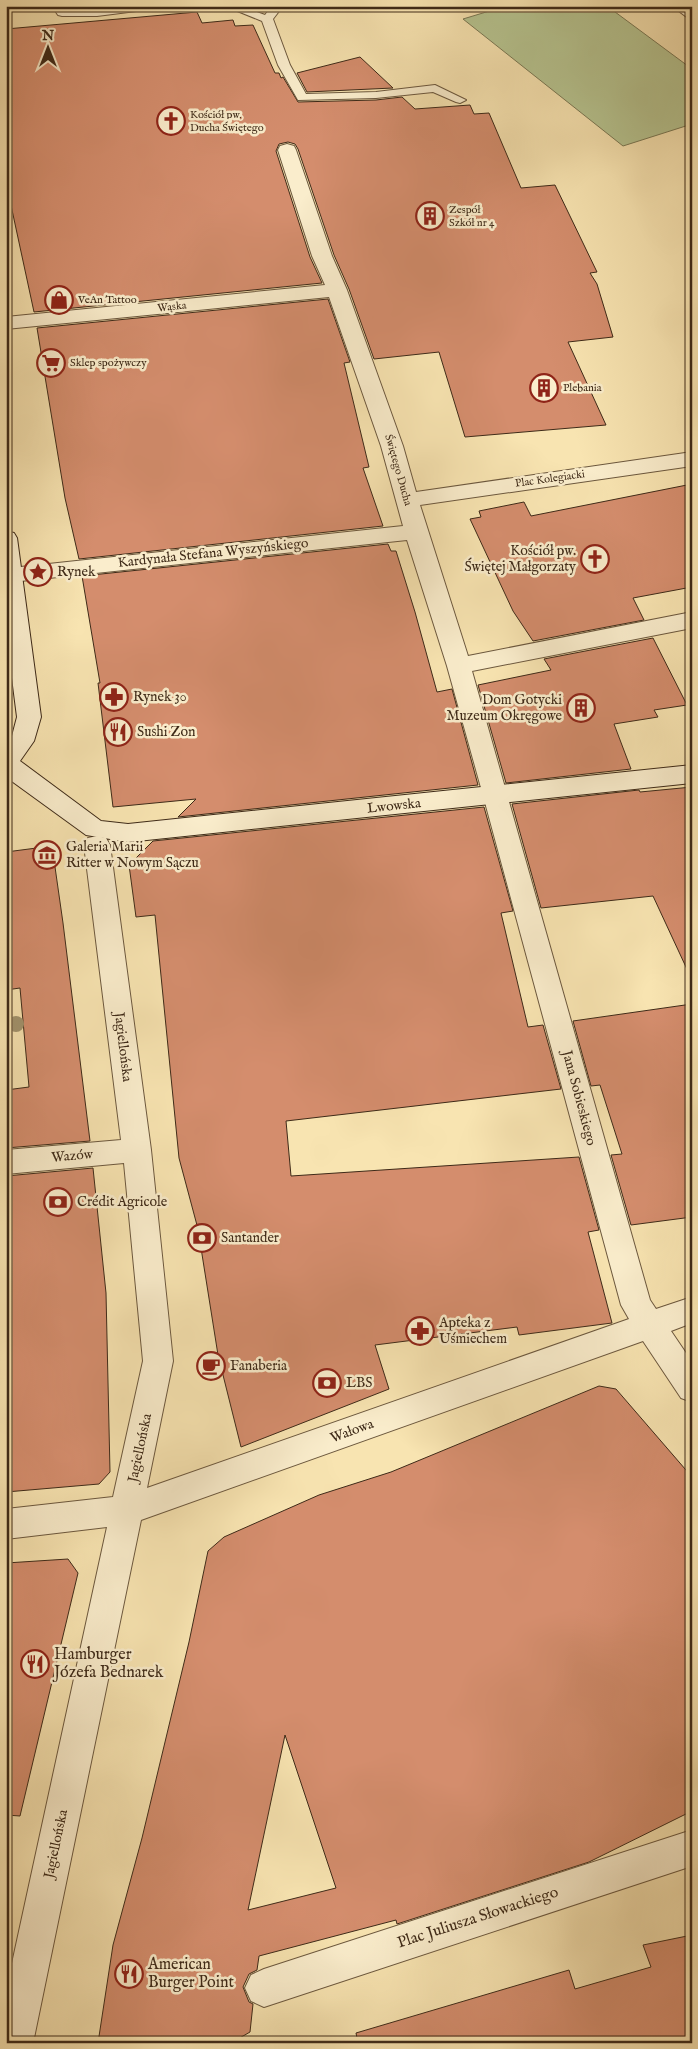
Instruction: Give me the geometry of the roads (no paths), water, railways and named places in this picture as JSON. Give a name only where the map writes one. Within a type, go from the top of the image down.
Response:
[{"type":"street","name":"Świętego Ducha","points":[[286,150],[322,256],[337,290],[392,446],[416,532],[496,795]]},
{"type":"street","name":"Wąska","points":[[6,323],[337,290]]},
{"type":"street","name":"Plac Kolegiacki","points":[[408,500],[692,459]]},
{"type":"street","name":"Kardynała Stefana Wyszyńskiego","points":[[11,575],[416,532]]},
{"type":"street","points":[[6,538],[29,717],[26,733],[18,748],[6,762],[96,837]]},
{"type":"street","points":[[458,666],[692,620]]},
{"type":"street","name":"Lwowska","points":[[96,837],[692,774]]},
{"type":"street","name":"Jana Sobieskiego","points":[[496,795],[636,1305],[651,1324],[671,1360],[692,1388]]},
{"type":"street","name":"Jagiellońska","points":[[14,2043],[158,1360],[137,1150],[96,837]]},
{"type":"street","name":"Wazów","points":[[6,1162],[137,1150]]},
{"type":"street","name":"Wałowa","points":[[6,1524],[127,1510],[692,1310]]},
{"type":"street","name":"Plac Juliusza Słowackiego","points":[[264,1988],[692,1848]]},
{"type":"lane","points":[[57,6],[62,13],[97,13],[152,6]]},
{"type":"lane","points":[[230,6],[267,19]]},
{"type":"lane","points":[[267,19],[278,6]]},
{"type":"lane","points":[[678,6],[692,18]]},
{"type":"lane","points":[[267,19],[284,65],[302,98],[376,95],[434,88],[460,100]]},
{"type":"place","name":"Kościół pw. Ducha Świętego","points":[[171,121]]},
{"type":"place","name":"Zespół Szkół nr 4","points":[[430,216]]},
{"type":"place","name":"VeAn Tattoo","points":[[59,300]]},
{"type":"place","name":"Sklep spożywczy","points":[[51,363]]},
{"type":"place","name":"Plebania","points":[[544,388]]},
{"type":"place","name":"Kościół pw. Świętej Małgorzaty","points":[[595,559]]},
{"type":"place","name":"Rynek","points":[[38,572]]},
{"type":"place","name":"Rynek 30","points":[[114,697]]},
{"type":"place","name":"Dom Gotycki Muzeum Okręgowe","points":[[581,708]]},
{"type":"place","name":"Sushi Zon","points":[[118,732]]},
{"type":"place","name":"Galeria Marii Ritter w Nowym Sączu","points":[[47,855]]},
{"type":"place","name":"Crédit Agricole","points":[[58,1202]]},
{"type":"place","name":"Santander","points":[[202,1238]]},
{"type":"place","name":"Apteka z Uśmiechem","points":[[420,1331]]},
{"type":"place","name":"Fanaberia","points":[[211,1366]]},
{"type":"place","name":"LBS","points":[[327,1383]]},
{"type":"place","name":"Hamburger Józefa Bednarek","points":[[35,1664]]},
{"type":"place","name":"American Burger Point","points":[[129,1974]]}]
